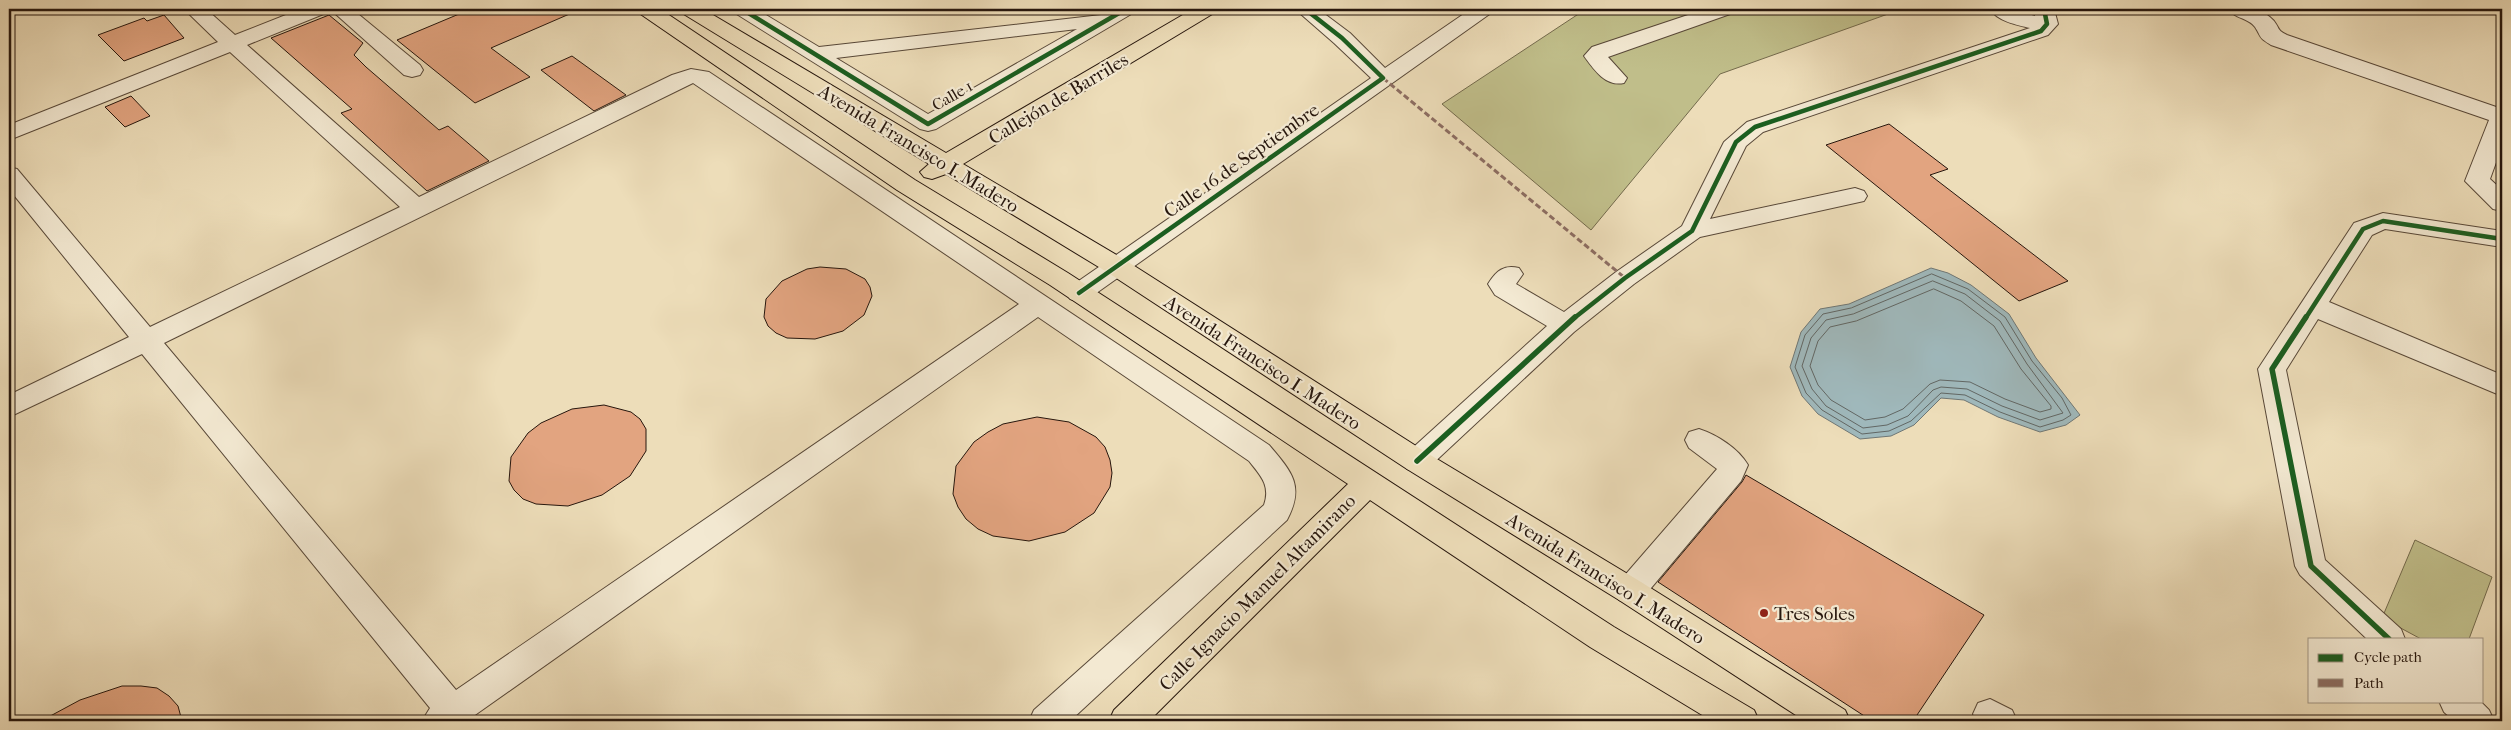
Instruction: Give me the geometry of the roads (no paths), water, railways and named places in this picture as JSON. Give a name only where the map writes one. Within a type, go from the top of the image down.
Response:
[{"type":"main road","name":"Avenida Francisco I. Madero","points":[[646,9],[906,185],[1079,293],[1602,637],[1742,721]]},
{"type":"main road","name":"Avenida Francisco I. Madero","points":[[689,9],[1116,266],[1417,461],[1630,591],[1833,721]]},
{"type":"main road","name":"Callejón de Barriles","points":[[906,185],[947,164],[1207,9]]},
{"type":"main road","name":"Calle Ignacio Manuel Altamirano","points":[[1126,721],[1367,484]]},
{"type":"street","points":[[194,9],[416,208]]},
{"type":"street","points":[[9,133],[227,38],[286,9]]},
{"type":"street","points":[[9,118],[227,38],[319,9]]},
{"type":"street","points":[[340,9],[412,70]]},
{"type":"street","points":[[745,11],[777,9]]},
{"type":"street","name":"Calle 1","points":[[745,11],[928,124],[1126,9]]},
{"type":"street","points":[[1305,9],[1342,38],[1383,78]]},
{"type":"street","name":"Calle 16 de Septiembre","points":[[1079,293],[1484,9]]},
{"type":"street","points":[[1616,78],[1595,56],[1600,52],[1726,9]]},
{"type":"street","points":[[1692,232],[1736,142],[1755,127],[2042,31],[2045,16],[2025,21],[2010,16],[2000,9]]},
{"type":"street","points":[[2238,9],[2265,24],[2267,33],[2278,40],[2501,116],[2477,181],[2502,203]]},
{"type":"street","points":[[815,54],[1107,19]]},
{"type":"street","points":[[9,407],[680,80],[691,76],[701,77],[1259,453],[1282,485],[1283,498],[1276,512],[1046,721]]},
{"type":"street","points":[[9,174],[451,718],[1038,304]]},
{"type":"street","points":[[1417,461],[1565,325],[1625,278],[1692,232],[1855,196]]},
{"type":"street","points":[[2388,638],[2311,566],[2272,369],[2363,229],[2383,220],[2502,239]]},
{"type":"street","points":[[1510,274],[1501,284],[1504,289],[1565,325]]},
{"type":"street","points":[[2313,306],[2502,386]]},
{"type":"street","points":[[1630,591],[1731,473],[1733,465],[1699,440]]},
{"type":"street","points":[[2457,702],[2477,721]]},
{"type":"water","points":[[1931,268],[1948,273],[1971,285],[2009,314],[2036,358],[2080,415],[2066,425],[2040,432],[1998,417],[1964,400],[1941,398],[1914,425],[1891,436],[1860,439],[1818,414],[1802,396],[1790,367],[1801,332],[1820,309],[1849,304]]},
{"type":"place","name":"Tres Soles","points":[[1764,613]]}]
